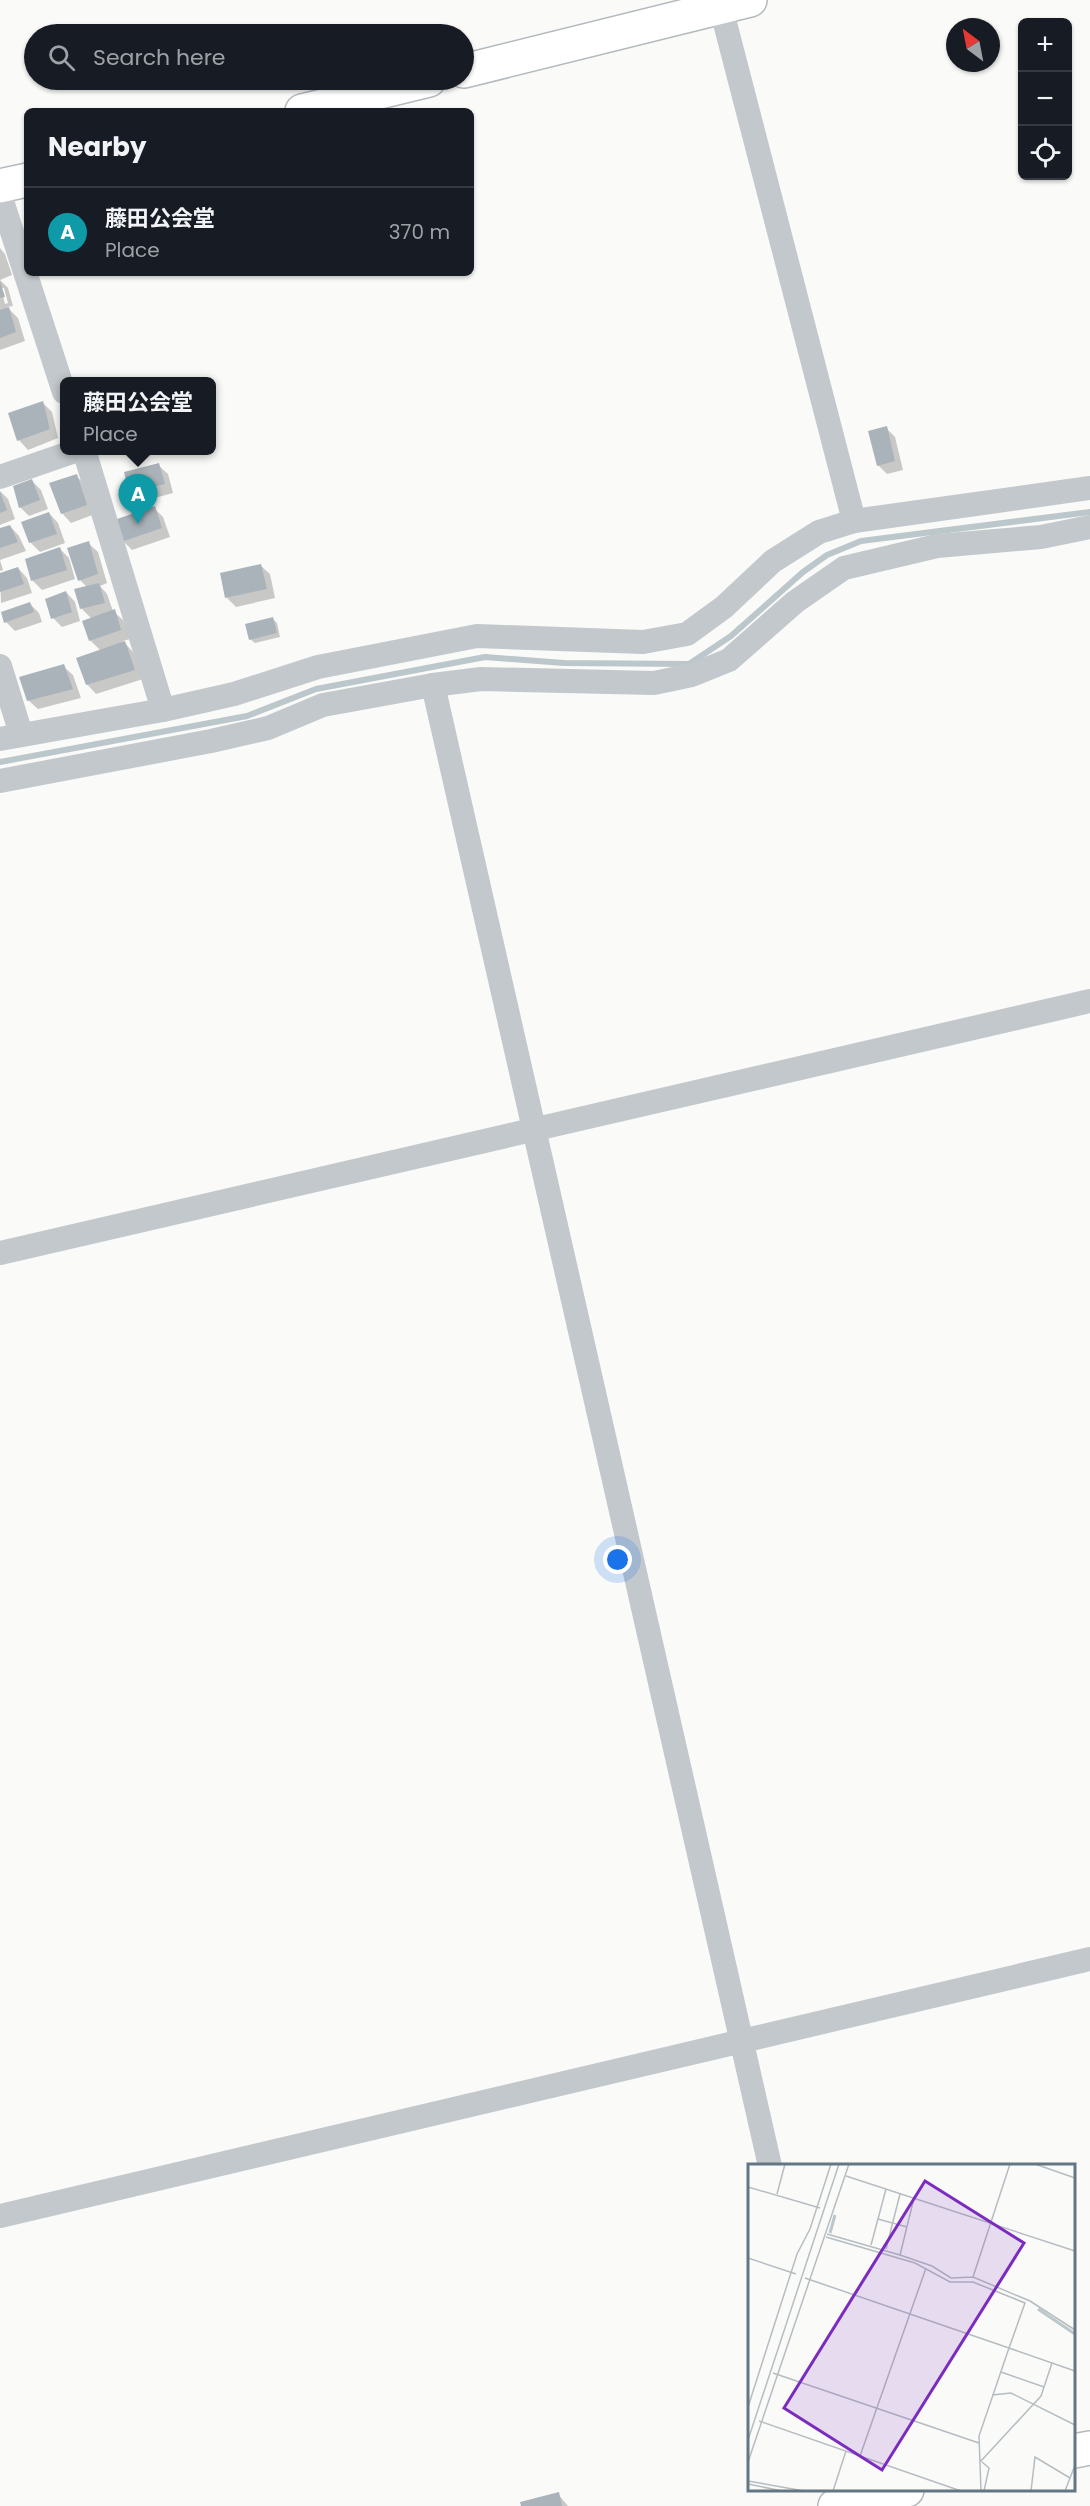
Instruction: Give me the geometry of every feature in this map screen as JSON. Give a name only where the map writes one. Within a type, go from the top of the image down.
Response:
[{"type":"street","points":[[474,68],[730,2],[854,521]]},
{"type":"street","points":[[314,108],[388,90]]},
{"type":"street","points":[[0,186],[24,181]]},
{"type":"street","points":[[0,195],[24,269]]},
{"type":"street","points":[[26,276],[60,380]]},
{"type":"street","points":[[0,477],[64,455]]},
{"type":"street","points":[[86,455],[163,710]]},
{"type":"street","points":[[0,666],[11,736],[163,710],[234,694],[318,667],[477,636],[643,642],[687,634],[724,607],[773,561],[819,532],[854,521],[1090,488]]},
{"type":"street","points":[[0,781],[211,741],[268,728],[323,705],[434,685],[482,679],[654,683],[692,675],[729,660],[795,602],[844,568],[937,546],[1041,537],[1090,527]]},
{"type":"street","points":[[434,685],[770,2164]]},
{"type":"street","points":[[0,1253],[1090,1001]]},
{"type":"street","points":[[0,2216],[1090,1959]]},
{"type":"street","points":[[1075,2451],[1090,2448]]},
{"type":"street","points":[[840,2500],[900,2491]]},
{"type":"building","points":[[0,281],[5,297],[0,298]]},
{"type":"building","points":[[9,307],[16,332],[0,338],[0,310]]},
{"type":"building","points":[[43,401],[50,429],[17,441],[8,413]]},
{"type":"building","points":[[887,426],[895,461],[877,466],[868,431]]},
{"type":"building","points":[[159,463],[165,484],[129,493],[124,472]]},
{"type":"building","points":[[77,474],[87,505],[61,514],[49,483]]},
{"type":"building","points":[[32,479],[40,500],[19,508],[13,486]]},
{"type":"building","points":[[0,492],[7,510],[0,513]]},
{"type":"building","points":[[155,506],[162,528],[121,542],[114,520]]},
{"type":"building","points":[[49,512],[57,534],[29,543],[21,522]]},
{"type":"building","points":[[10,525],[18,542],[0,548],[0,528]]},
{"type":"building","points":[[89,541],[98,574],[78,581],[67,548]]},
{"type":"building","points":[[60,547],[67,570],[31,581],[25,559]]},
{"type":"building","points":[[261,564],[267,589],[225,598],[220,573]]},
{"type":"building","points":[[18,567],[24,584],[0,592],[0,573]]},
{"type":"building","points":[[99,583],[105,603],[80,609],[74,589]]},
{"type":"building","points":[[66,591],[72,612],[51,619],[45,599]]},
{"type":"building","points":[[30,602],[34,612],[4,623],[1,612]]},
{"type":"building","points":[[115,609],[121,630],[89,641],[82,621]]},
{"type":"building","points":[[273,617],[277,633],[249,640],[245,624]]},
{"type":"building","points":[[125,641],[135,670],[86,685],[76,658]]},
{"type":"building","points":[[64,664],[73,689],[27,701],[19,677]]},
{"type":"building","points":[[559,2492],[562,2506],[521,2506],[520,2502]]},
{"type":"waterway","points":[[0,762],[247,716],[316,689],[485,657],[564,663],[689,664],[731,636],[803,572],[827,555],[861,541],[1090,512]]},
{"type":"place","name":"藤田公会堂","points":[[138,524]]}]
